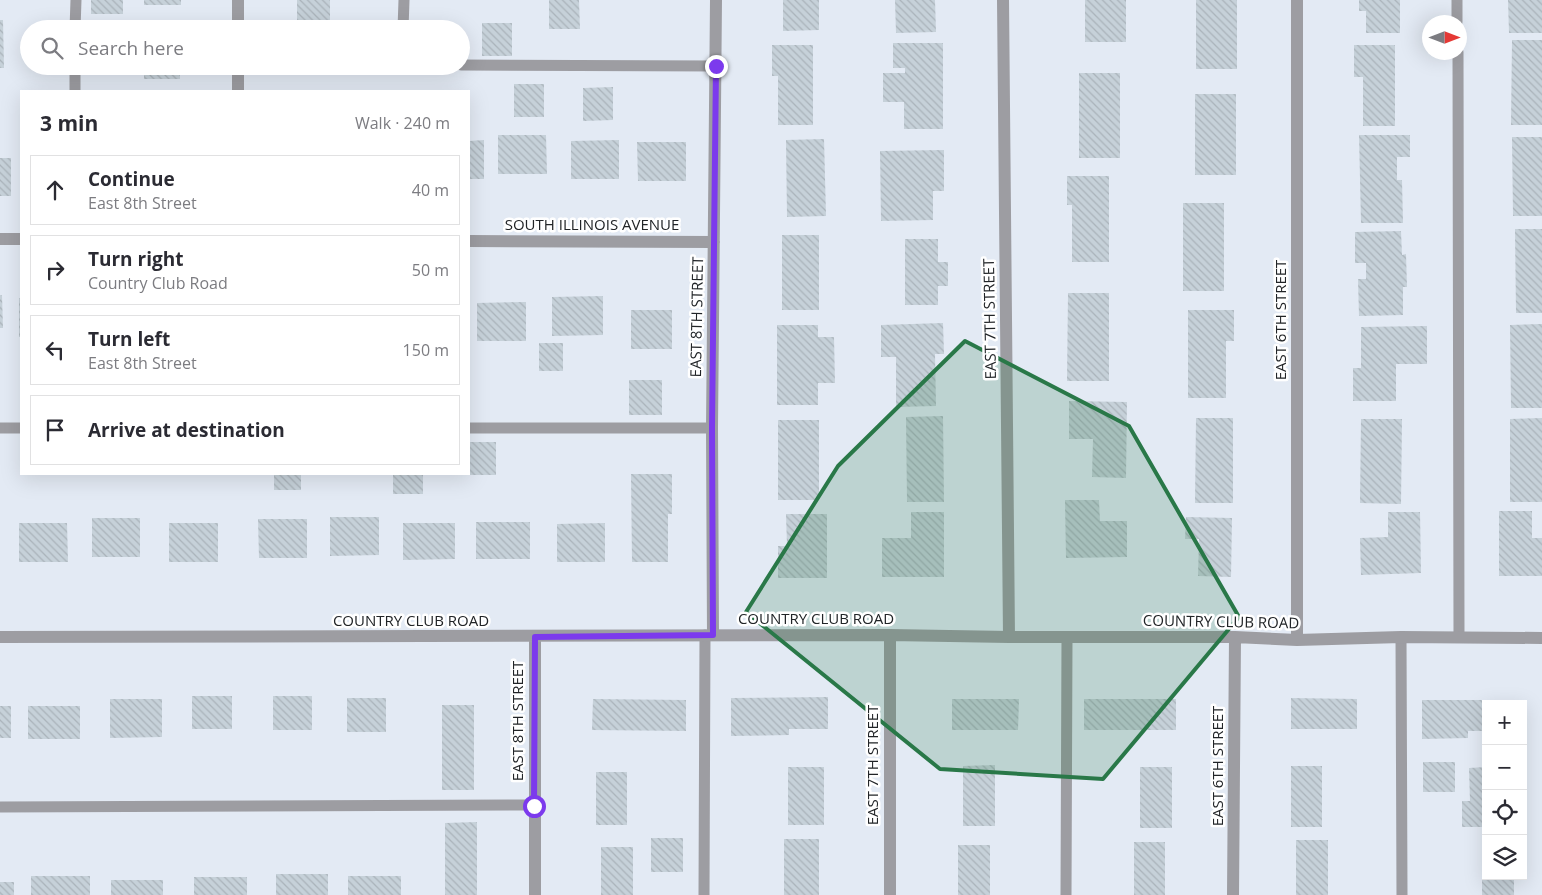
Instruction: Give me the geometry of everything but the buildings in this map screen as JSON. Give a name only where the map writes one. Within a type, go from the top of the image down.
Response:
[{"type":"street","points":[[238,0],[238,20]]},
{"type":"street","name":"EAST 8TH STREET","points":[[709,635],[716,0]]},
{"type":"street","name":"EAST 7TH STREET","points":[[1003,0],[1009,638]]},
{"type":"street","name":"EAST 6TH STREET","points":[[1297,0],[1297,640]]},
{"type":"street","points":[[238,75],[238,90]]},
{"type":"street","points":[[0,239],[20,239]]},
{"type":"street","name":"SOUTH ILLINOIS AVENUE","points":[[470,241],[714,242]]},
{"type":"street","name":"EAST 7TH STREET","points":[[890,635],[890,895]]},
{"type":"street","name":"COUNTRY CLUB ROAD","points":[[0,637],[890,635],[1009,638],[1234,638],[1297,640],[1542,638]]},
{"type":"street","name":"EAST 8TH STREET","points":[[535,637],[535,895]]},
{"type":"street","name":"EAST 6TH STREET","points":[[1233,895],[1234,638]]},
{"type":"lane","points":[[76,0],[76,20]]},
{"type":"lane","points":[[404,0],[404,20]]},
{"type":"lane","points":[[1457,0],[1458,15]]},
{"type":"lane","points":[[1458,60],[1459,638]]},
{"type":"lane","points":[[470,65],[716,66]]},
{"type":"lane","points":[[75,75],[75,90]]},
{"type":"lane","points":[[0,428],[20,428]]},
{"type":"lane","points":[[470,428],[712,428]]},
{"type":"lane","points":[[704,895],[709,635]]},
{"type":"lane","points":[[1066,895],[1067,638]]},
{"type":"lane","points":[[1401,638],[1402,895]]},
{"type":"lane","points":[[0,807],[534,806]]},
{"type":"highlighted area","points":[[965,341],[1129,426],[1239,617],[1103,779],[940,769],[746,612],[838,466]]},
{"type":"route","points":[[534,806],[535,637],[713,635],[712,428],[716,66]]}]
